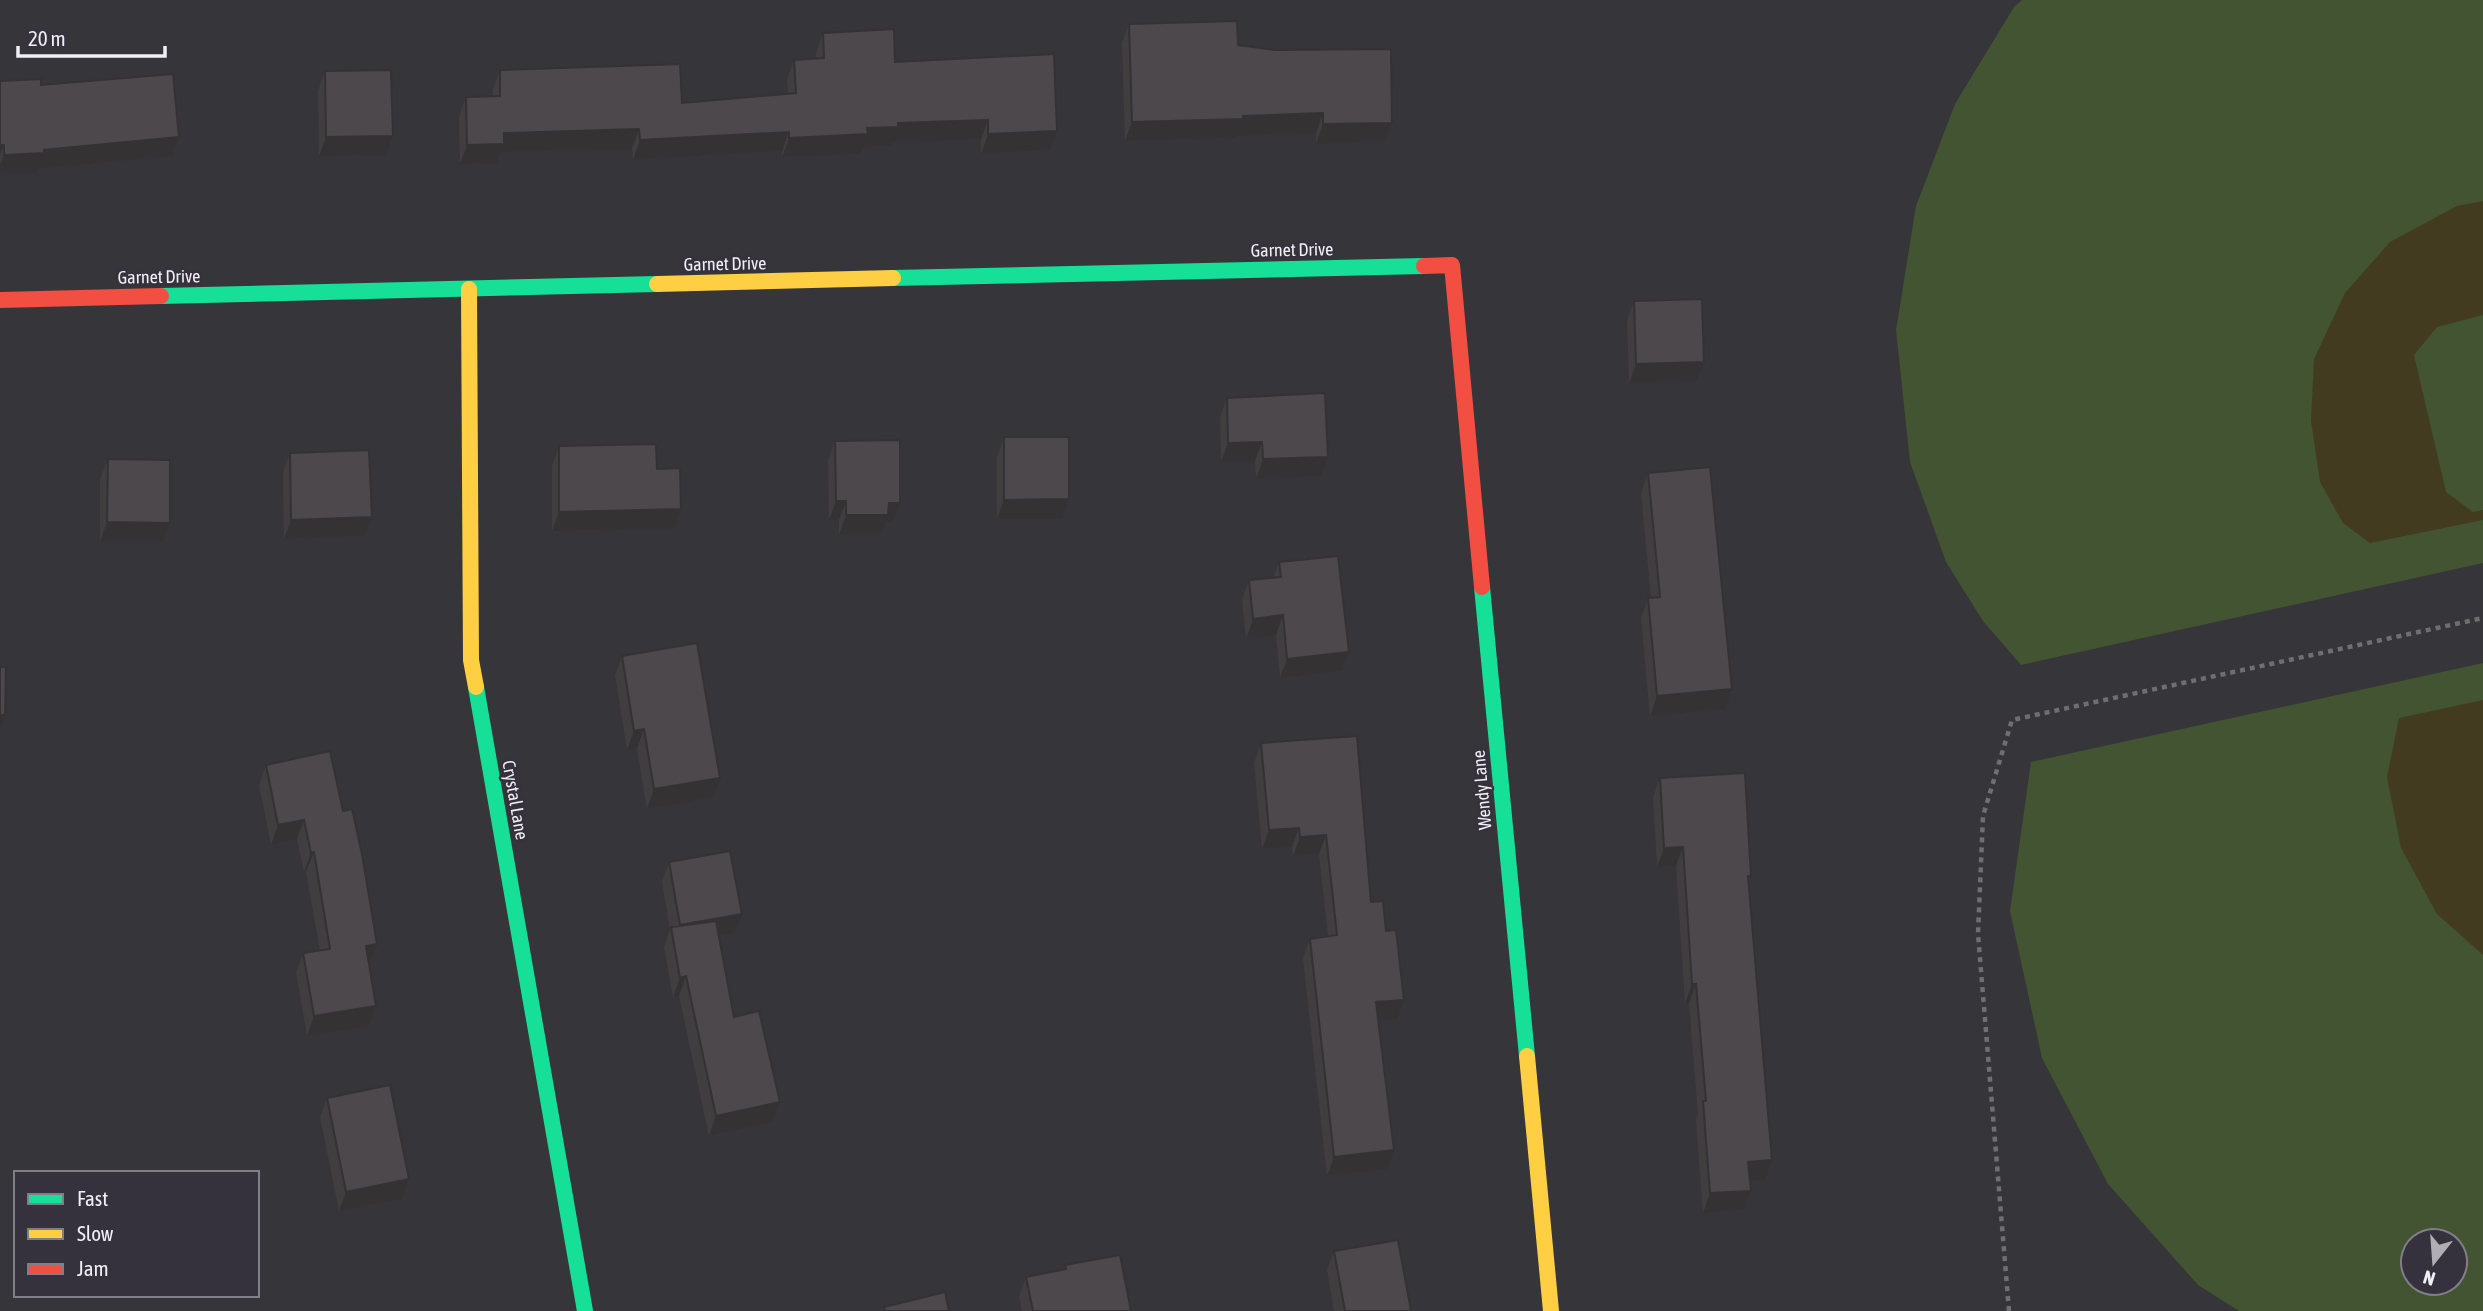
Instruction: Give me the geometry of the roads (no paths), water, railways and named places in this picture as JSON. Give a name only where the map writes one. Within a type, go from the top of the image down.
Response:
[{"type":"street","name":"Garnet Drive","points":[[0,300],[1452,265]]},
{"type":"street","name":"Wendy Lane","points":[[1452,265],[1551,1311]]},
{"type":"street","name":"Crystal Lane","points":[[469,289],[471,660],[585,1311]]}]
